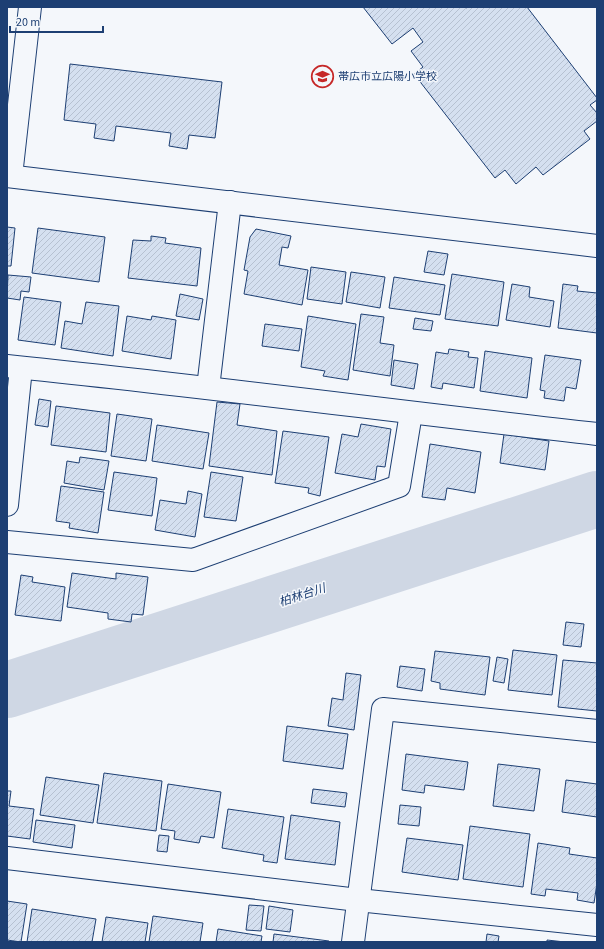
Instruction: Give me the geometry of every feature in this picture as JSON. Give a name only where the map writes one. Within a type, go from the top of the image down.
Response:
[{"type":"street","points":[[30,7],[9,176],[597,246]]},
{"type":"street","points":[[208,388],[230,202]]},
{"type":"street","points":[[7,505],[14,367],[208,388],[597,434]]},
{"type":"street","points":[[7,542],[193,560],[400,486],[411,413]]},
{"type":"street","points":[[353,942],[383,709],[597,731]]},
{"type":"street","points":[[7,858],[358,900],[597,925]]},
{"type":"building","points":[[363,7],[527,7],[597,98],[597,100],[590,105],[597,113],[597,121],[584,131],[590,139],[543,175],[536,167],[516,184],[505,170],[495,178],[414,74],[423,67],[411,51],[423,42],[413,28],[392,44]]},
{"type":"building","points":[[70,64],[222,82],[215,138],[189,135],[187,149],[169,146],[171,133],[116,126],[114,141],[94,138],[96,124],[64,120]]},
{"type":"building","points":[[7,227],[15,228],[11,266],[7,266]]},
{"type":"building","points":[[38,228],[105,237],[99,282],[32,273]]},
{"type":"building","points":[[256,229],[291,236],[288,248],[282,247],[279,265],[308,270],[302,305],[244,294],[248,271],[244,270],[250,237]]},
{"type":"building","points":[[151,236],[166,238],[165,243],[201,248],[197,286],[128,278],[133,240],[151,241]]},
{"type":"building","points":[[428,251],[448,254],[444,275],[424,272]]},
{"type":"building","points":[[311,267],[346,272],[342,304],[307,299]]},
{"type":"building","points":[[351,272],[385,277],[380,308],[346,302]]},
{"type":"building","points":[[452,274],[504,282],[498,326],[445,319]]},
{"type":"building","points":[[8,275],[31,277],[29,292],[21,291],[20,300],[7,298]]},
{"type":"building","points":[[394,277],[445,285],[440,315],[389,308]]},
{"type":"building","points":[[512,284],[530,287],[529,297],[554,301],[550,327],[506,320]]},
{"type":"building","points":[[563,284],[578,286],[577,291],[597,293],[597,333],[558,328]]},
{"type":"building","points":[[180,294],[203,299],[199,320],[176,316]]},
{"type":"building","points":[[24,297],[61,302],[55,345],[18,340]]},
{"type":"building","points":[[86,302],[119,306],[113,356],[61,348],[65,321],[82,324]]},
{"type":"building","points":[[361,314],[384,317],[380,343],[394,345],[390,376],[353,370]]},
{"type":"building","points":[[127,316],[151,320],[152,316],[176,320],[171,359],[122,351]]},
{"type":"building","points":[[308,316],[356,324],[348,380],[323,376],[325,371],[301,367]]},
{"type":"building","points":[[415,318],[433,321],[431,331],[413,329]]},
{"type":"building","points":[[265,324],[302,329],[299,351],[262,346]]},
{"type":"building","points":[[449,349],[469,352],[468,357],[478,358],[474,388],[443,383],[442,389],[431,387],[436,352],[448,354]]},
{"type":"building","points":[[485,351],[532,358],[527,398],[480,391]]},
{"type":"building","points":[[545,355],[581,360],[576,389],[566,387],[564,401],[544,398],[545,391],[540,390]]},
{"type":"building","points":[[394,360],[418,364],[414,389],[391,385]]},
{"type":"building","points":[[39,399],[51,401],[48,427],[35,425]]},
{"type":"building","points":[[217,402],[240,404],[237,425],[277,431],[272,475],[209,466]]},
{"type":"building","points":[[56,406],[110,413],[106,452],[51,445]]},
{"type":"building","points":[[117,414],[152,419],[146,461],[111,456]]},
{"type":"building","points":[[361,424],[391,429],[385,467],[377,466],[375,480],[335,473],[342,434],[358,437]]},
{"type":"building","points":[[157,425],[209,433],[203,469],[152,461]]},
{"type":"building","points":[[283,431],[329,437],[320,496],[308,493],[309,488],[275,483]]},
{"type":"building","points":[[504,434],[549,441],[545,470],[500,463]]},
{"type":"building","points":[[430,444],[481,452],[475,493],[447,488],[445,500],[422,497]]},
{"type":"building","points":[[80,457],[109,461],[104,490],[64,483],[67,461],[79,463]]},
{"type":"building","points":[[114,472],[157,478],[152,516],[108,510]]},
{"type":"building","points":[[211,472],[243,477],[236,521],[204,517]]},
{"type":"building","points":[[61,486],[104,492],[98,533],[69,528],[70,523],[56,521]]},
{"type":"building","points":[[188,491],[202,494],[195,537],[155,530],[160,500],[186,504]]},
{"type":"building","points":[[72,573],[116,579],[116,573],[148,577],[143,615],[132,614],[131,622],[108,619],[108,613],[67,607]]},
{"type":"building","points":[[21,575],[33,577],[32,582],[65,587],[61,621],[15,615]]},
{"type":"building","points":[[566,622],[584,624],[581,647],[563,645]]},
{"type":"building","points":[[513,650],[557,655],[552,695],[508,690]]},
{"type":"building","points":[[435,651],[490,657],[485,695],[440,689],[440,683],[431,681]]},
{"type":"building","points":[[497,657],[508,659],[504,683],[493,681]]},
{"type":"building","points":[[563,660],[597,663],[597,711],[558,707]]},
{"type":"building","points":[[400,666],[425,669],[422,691],[397,687]]},
{"type":"building","points":[[346,673],[361,675],[354,730],[328,726],[332,698],[343,700]]},
{"type":"building","points":[[287,726],[348,734],[343,769],[283,761]]},
{"type":"building","points":[[406,754],[468,762],[464,790],[425,785],[424,793],[402,790]]},
{"type":"building","points":[[498,764],[540,769],[534,811],[493,806]]},
{"type":"building","points":[[104,773],[162,781],[156,831],[97,823]]},
{"type":"building","points":[[46,777],[99,785],[93,823],[40,815]]},
{"type":"building","points":[[566,780],[597,784],[597,817],[562,812]]},
{"type":"building","points":[[168,784],[221,792],[214,838],[201,836],[199,843],[174,839],[175,831],[161,829]]},
{"type":"building","points":[[313,789],[347,793],[345,807],[311,803]]},
{"type":"building","points":[[7,791],[11,791],[9,806],[34,809],[30,839],[7,836]]},
{"type":"building","points":[[400,805],[421,807],[419,826],[398,824]]},
{"type":"building","points":[[228,809],[284,817],[277,863],[263,861],[264,855],[222,848]]},
{"type":"building","points":[[291,815],[340,822],[335,865],[285,859]]},
{"type":"building","points":[[36,820],[75,825],[72,848],[33,842]]},
{"type":"building","points":[[470,826],[530,834],[523,887],[463,879]]},
{"type":"building","points":[[159,835],[169,836],[167,852],[157,851]]},
{"type":"building","points":[[407,838],[463,845],[458,880],[402,872]]},
{"type":"building","points":[[538,843],[570,848],[569,854],[597,858],[597,883],[594,903],[577,900],[578,893],[546,889],[545,896],[531,894]]},
{"type":"building","points":[[7,901],[27,904],[21,942],[7,940]]},
{"type":"building","points":[[249,905],[264,906],[261,931],[246,930]]},
{"type":"building","points":[[269,906],[293,910],[290,932],[266,929]]},
{"type":"building","points":[[32,909],[96,919],[92,942],[27,942]]},
{"type":"building","points":[[153,916],[203,923],[200,942],[149,942]]},
{"type":"building","points":[[106,917],[148,923],[145,942],[102,942]]},
{"type":"building","points":[[218,929],[262,936],[261,942],[216,942]]},
{"type":"building","points":[[274,934],[329,941],[329,942],[273,942]]},
{"type":"building","points":[[487,934],[499,936],[498,942],[486,942]]},
{"type":"building","points":[[547,940],[565,942],[547,942]]},
{"type":"waterway","name":"柏林台川","points":[[7,690],[597,499]]},
{"type":"place","name":"帯広市立広陽小学校","points":[[322,76]]}]
